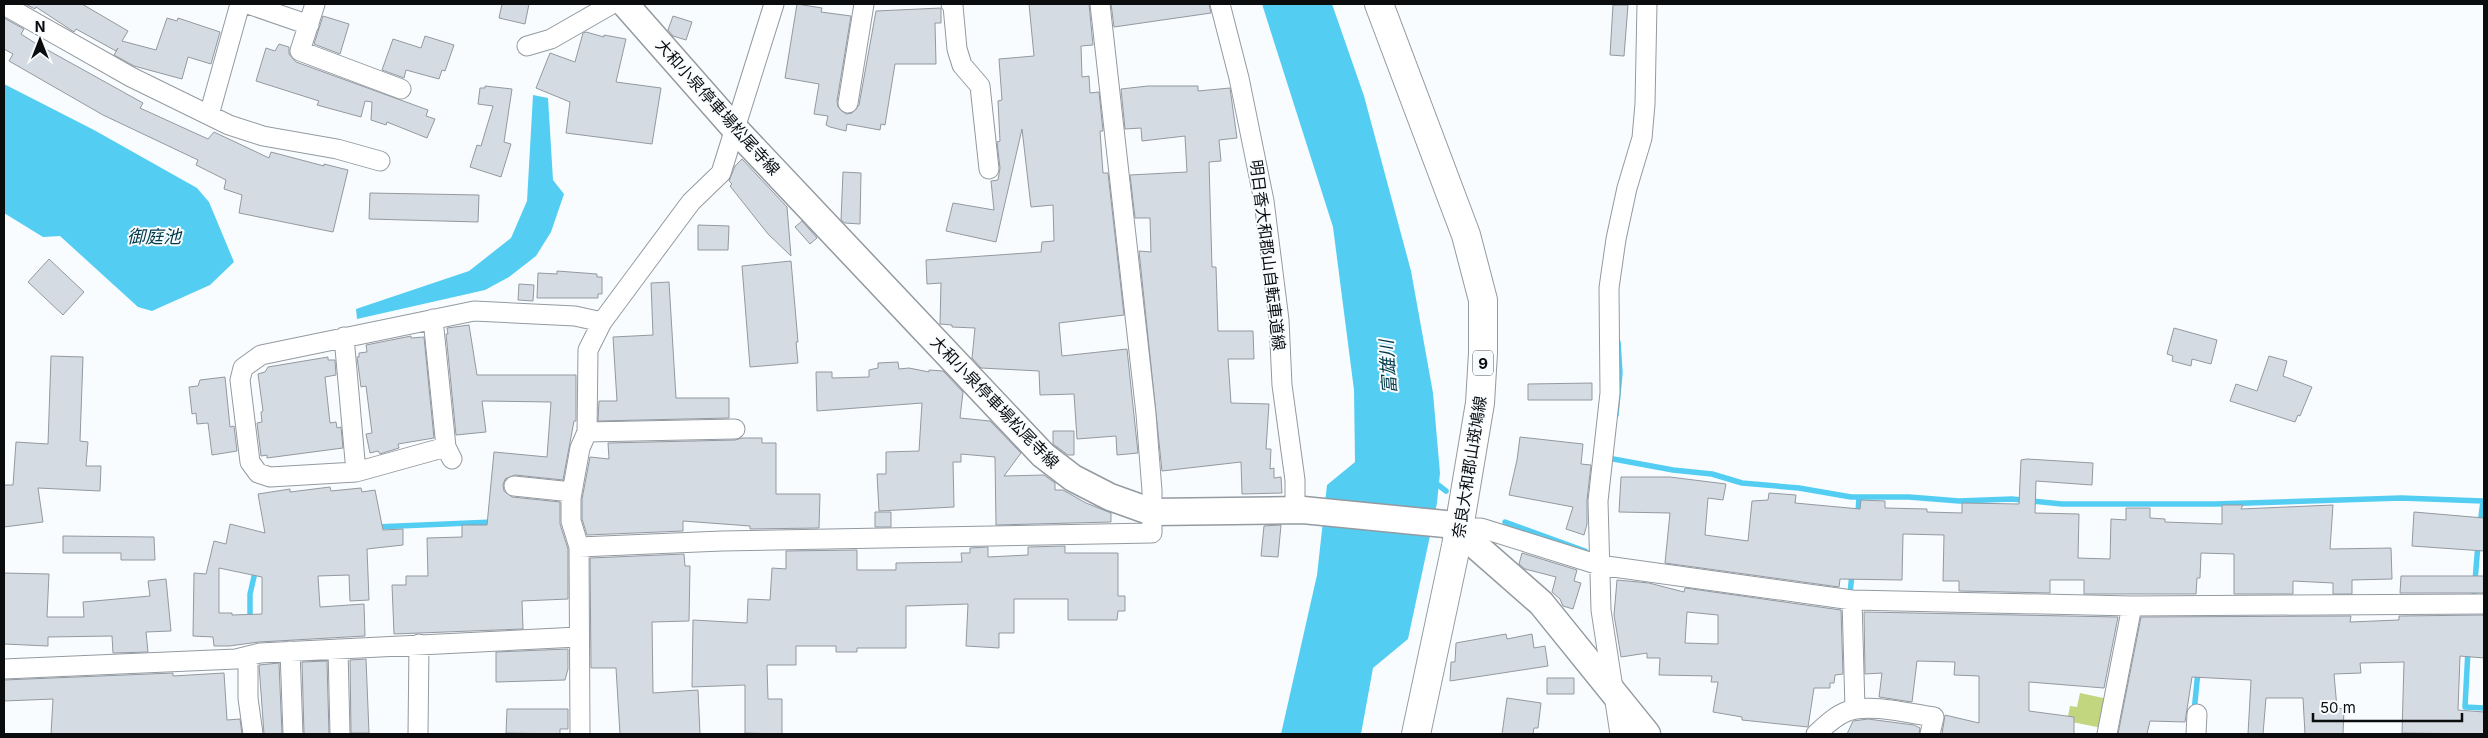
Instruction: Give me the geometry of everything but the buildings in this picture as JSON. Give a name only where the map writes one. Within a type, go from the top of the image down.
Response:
[{"type":"main road","name":"大和小泉停車場松尾寺線","points":[[625,4],[736,130],[1044,455],[1073,478],[1110,497],[1152,512],[1299,510],[1452,526]]},
{"type":"main road","name":"奈良大和郡山斑鳩線","points":[[1379,4],[1466,235],[1483,300],[1483,353],[1480,403],[1452,526],[1416,734]]},
{"type":"main road","points":[[1452,526],[1541,603],[1647,734]]},
{"type":"street","points":[[208,115],[240,4]]},
{"type":"street","points":[[248,4],[309,25]]},
{"type":"street","points":[[315,4],[300,51],[401,89]]},
{"type":"street","points":[[528,46],[551,39],[612,4]]},
{"type":"street","points":[[580,734],[579,547],[571,521],[572,492],[580,448],[587,432],[588,350],[602,322],[691,202],[721,173],[774,4]]},
{"type":"street","points":[[848,103],[864,4]]},
{"type":"street","points":[[951,4],[953,6],[957,49],[962,65],[980,86],[989,169]]},
{"type":"street","points":[[579,547],[722,541],[1152,533],[1146,414],[1100,4]]},
{"type":"street","name":"明日香大和郡山自転車道線","points":[[1220,4],[1239,78],[1264,201],[1279,320],[1282,385],[1299,510]]},
{"type":"street","points":[[1620,734],[1600,610],[1598,501],[1611,368],[1610,288],[1616,239],[1625,196],[1642,138],[1645,104],[1647,4]]},
{"type":"street","points":[[4,5],[131,77],[229,125],[263,136],[337,149],[380,161]]},
{"type":"street","points":[[433,319],[449,453],[356,472],[270,477],[258,473],[250,462],[240,380],[243,368],[261,355],[344,337],[433,319],[474,311],[575,316],[602,322]]},
{"type":"street","points":[[344,337],[356,472]]},
{"type":"street","points":[[587,432],[735,429]]},
{"type":"street","points":[[514,486],[572,492]]},
{"type":"street","points":[[1452,526],[1481,528],[1599,565],[1852,600],[2132,606],[2484,604]]},
{"type":"street","points":[[1852,600],[1855,709]]},
{"type":"street","points":[[2106,734],[2132,606]]},
{"type":"street","points":[[4,669],[236,660],[260,652],[578,637]]},
{"type":"street","points":[[418,644],[418,734]]},
{"type":"street","points":[[338,649],[340,734]]},
{"type":"street","points":[[290,651],[293,734]]},
{"type":"street","points":[[248,656],[248,698],[253,734]]},
{"type":"street","points":[[1816,734],[1828,723],[1848,711],[1865,708],[1934,717],[1930,734]]},
{"type":"street","points":[[2196,734],[2197,714]]},
{"type":"green space","points":[[2080,693],[2108,699],[2102,728],[2067,721],[2070,706],[2077,707]]},
{"type":"water","name":"富雄川","points":[[1262,4],[1332,4],[1364,96],[1411,271],[1433,393],[1440,473],[1437,503],[1408,639],[1373,668],[1361,734],[1281,734],[1317,575],[1327,485],[1355,462],[1354,390],[1333,227]]},
{"type":"water","name":"御庭池","points":[[4,84],[94,130],[197,188],[209,202],[234,262],[210,285],[152,311],[138,307],[60,236],[43,237],[4,213]]},
{"type":"water","points":[[533,95],[548,98],[553,180],[564,194],[551,232],[536,256],[509,277],[485,290],[357,319],[356,309],[469,271],[511,238],[527,201]]},
{"type":"waterway","points":[[1616,415],[1620,373],[1618,342]]},
{"type":"waterway","points":[[1608,458],[1673,470],[1712,474],[1742,483],[1799,488],[1851,497],[1909,497],[1959,501],[2012,499],[2062,504],[2215,504],[2401,498],[2483,501],[2480,525]]},
{"type":"waterway","points":[[1433,481],[1446,491]]},
{"type":"waterway","points":[[1858,514],[1859,497]]},
{"type":"waterway","points":[[375,527],[493,522]]},
{"type":"waterway","points":[[1505,522],[1585,551],[1590,556]]},
{"type":"waterway","points":[[2474,593],[2478,544]]},
{"type":"waterway","points":[[250,621],[250,594],[256,568]]},
{"type":"waterway","points":[[1850,594],[1852,573]]},
{"type":"waterway","points":[[2468,650],[2465,707],[2484,708]]},
{"type":"waterway","points":[[2194,712],[2198,671]]}]
